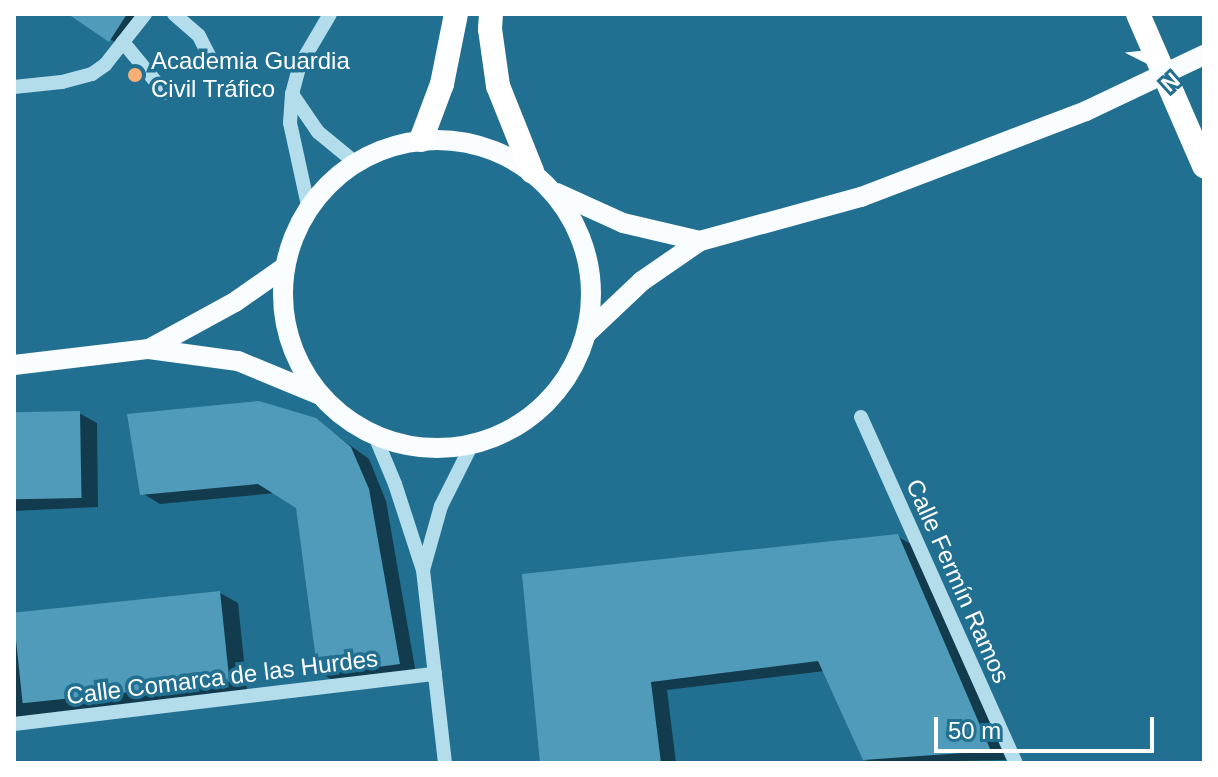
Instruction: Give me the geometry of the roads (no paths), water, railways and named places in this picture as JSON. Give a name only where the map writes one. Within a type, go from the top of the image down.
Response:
[{"type":"highway","points":[[421,140],[442,84],[456,14]]},
{"type":"highway","points":[[491,14],[490,29],[498,86],[532,171]]},
{"type":"highway","points":[[1138,14],[1204,166]]},
{"type":"main road","points":[[587,333],[642,281],[700,241],[861,197],[1086,111],[1204,55]]},
{"type":"main road","points":[[556,192],[583,243],[592,288],[587,333],[570,372],[545,405],[511,429],[472,444],[422,448],[375,436],[345,418],[320,395],[296,357],[284,312],[285,267],[309,210],[337,176],[376,152],[421,140],[460,141],[498,151],[532,171],[556,192],[623,223],[700,241]]},
{"type":"main road","points":[[149,349],[235,302],[285,267]]},
{"type":"main road","points":[[14,365],[149,349],[238,361],[320,395]]},
{"type":"street","points":[[14,87],[62,82],[92,74],[105,65],[145,14]]},
{"type":"street","points":[[174,14],[199,36],[213,63]]},
{"type":"street","points":[[309,210],[290,123],[292,94],[300,65],[330,14]]},
{"type":"street","points":[[123,42],[165,93]]},
{"type":"street","points":[[292,94],[318,132],[357,164]]},
{"type":"street","name":"Calle Fermín Ramos","points":[[861,417],[1016,763]]},
{"type":"street","points":[[375,436],[395,484],[423,570],[445,763]]},
{"type":"street","points":[[423,570],[441,506],[472,444]]},
{"type":"street","name":"Calle Comarca de las Hurdes","points":[[14,724],[435,674]]},
{"type":"place","name":"Academia Guardia Civil Tráfico","points":[[135,75]]}]
